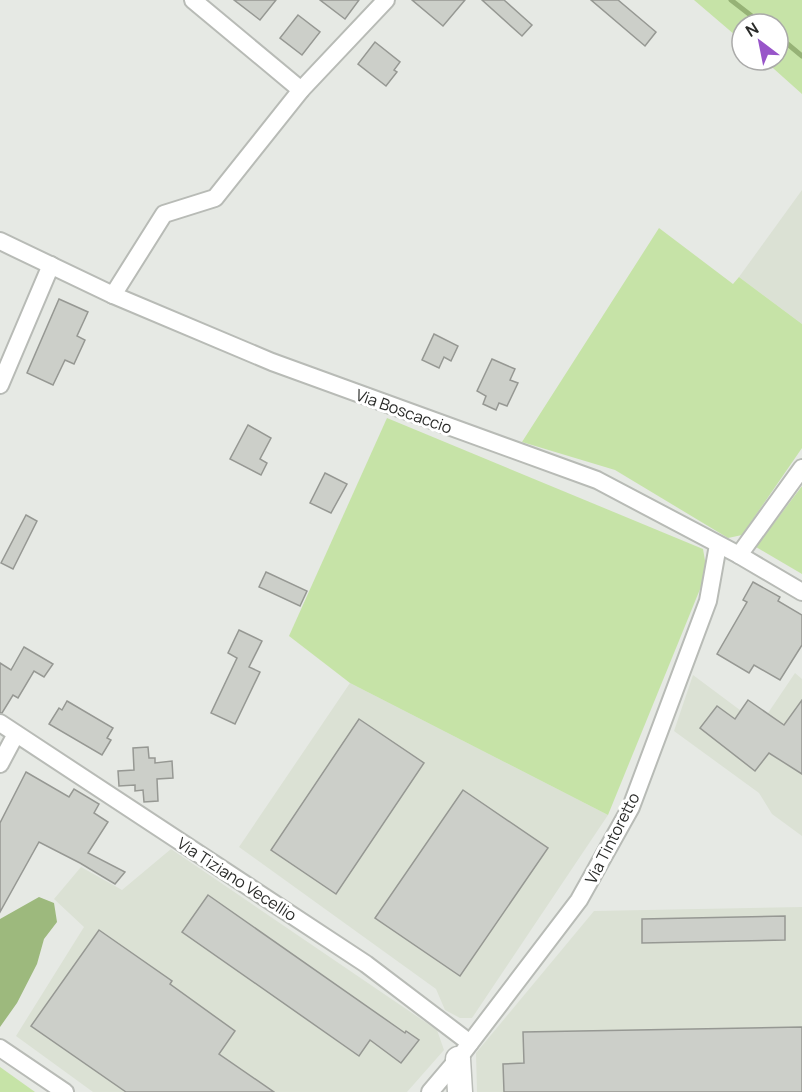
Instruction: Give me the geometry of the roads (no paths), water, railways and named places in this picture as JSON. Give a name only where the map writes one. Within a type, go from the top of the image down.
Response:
[{"type":"street","points":[[193,0],[301,90]]},
{"type":"street","points":[[113,295],[164,214],[189,204],[215,198],[301,90],[386,0]]},
{"type":"street","name":"Via Boscaccio","points":[[0,241],[113,295],[272,362],[597,480],[740,555],[802,592]]},
{"type":"street","points":[[0,385],[51,265]]},
{"type":"street","points":[[740,555],[802,468]]},
{"type":"street","name":"Via Tintoretto","points":[[430,1092],[579,900],[631,807],[708,601],[718,545]]},
{"type":"street","name":"Via Tiziano Vecellio","points":[[0,723],[366,964],[464,1051]]},
{"type":"street","points":[[0,764],[16,734]]},
{"type":"street","points":[[0,1048],[65,1092]]},
{"type":"street","points":[[460,1092],[464,1051]]},
{"type":"waterway","points":[[731,0],[746,12]]},
{"type":"waterway","points":[[790,46],[802,56]]}]
